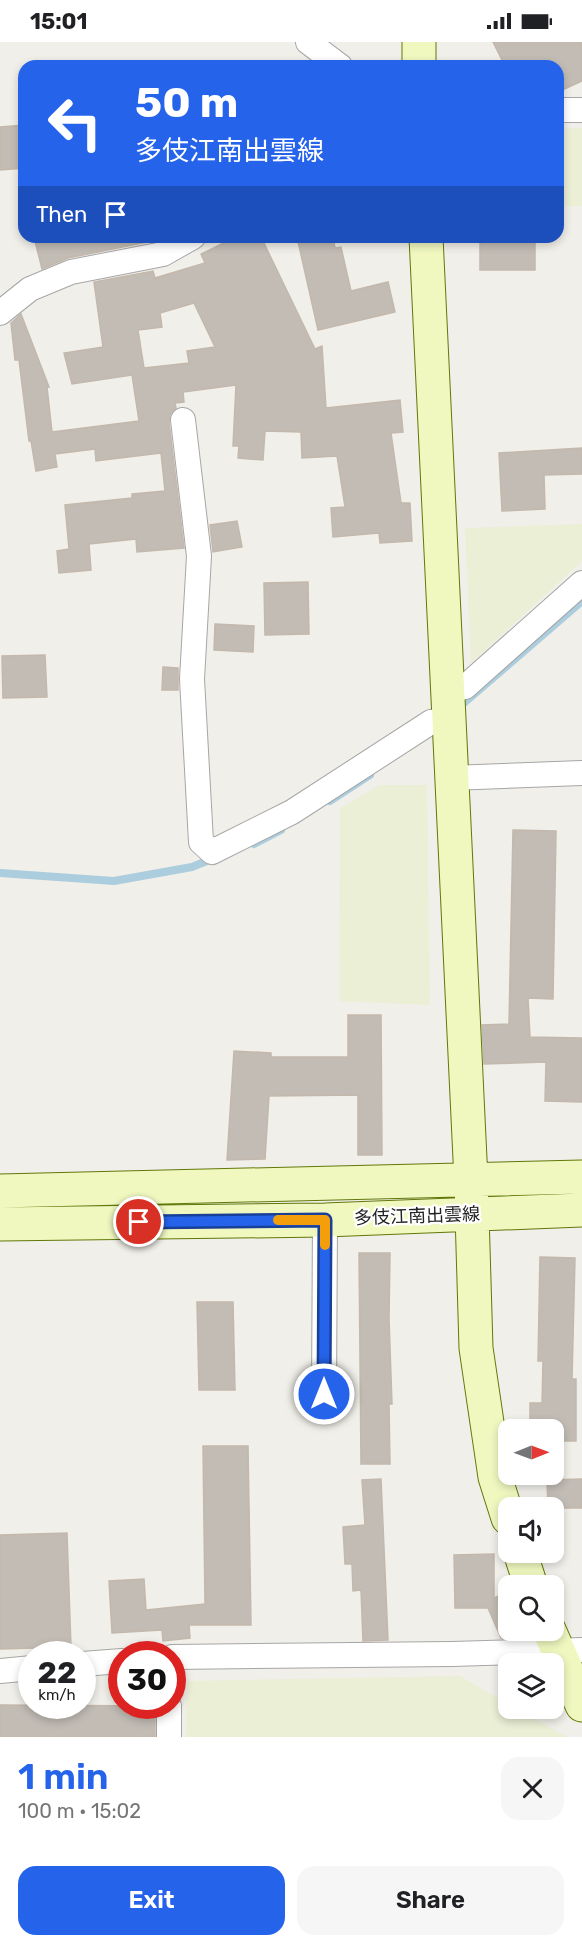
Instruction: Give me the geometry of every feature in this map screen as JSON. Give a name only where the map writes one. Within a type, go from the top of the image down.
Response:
[{"type":"street","points":[[308,42],[332,60]]},
{"type":"street","points":[[419,42],[419,60]]},
{"type":"street","points":[[564,110],[582,110]]},
{"type":"street","points":[[426,243],[473,1215],[476,1348],[495,1477],[501,1497]]},
{"type":"street","points":[[0,313],[30,289],[70,272],[161,245]]},
{"type":"street","points":[[183,420],[199,556],[192,678],[201,842],[212,852],[292,812],[431,722],[465,687],[582,583]]},
{"type":"street","points":[[451,778],[582,773]]},
{"type":"street","name":"多伎江南出雲線","points":[[0,1191],[582,1177]]},
{"type":"street","name":"多伎江南出雲線","points":[[0,1224],[325,1220],[582,1210]]},
{"type":"street","points":[[324,1394],[325,1220]]},
{"type":"street","points":[[186,1657],[452,1654],[562,1644],[582,1705]]},
{"type":"street","points":[[0,1671],[18,1669]]},
{"type":"street","points":[[169,1719],[169,1737]]},
{"type":"green space","points":[[582,128],[582,206],[564,207],[564,129]]},
{"type":"green space","points":[[582,524],[582,561],[471,663],[465,528]]},
{"type":"green space","points":[[379,785],[427,785],[430,1005],[339,1001],[340,809]]},
{"type":"green space","points":[[460,1676],[498,1698],[498,1719],[535,1719],[568,1737],[186,1737],[187,1681]]},
{"type":"building","points":[[493,42],[582,42],[582,81],[564,89],[564,60],[502,60]]},
{"type":"building","points":[[18,126],[18,168],[0,170],[0,127]]},
{"type":"building","points":[[36,243],[143,243],[68,258],[42,269]]},
{"type":"building","points":[[224,243],[264,243],[315,349],[322,346],[326,408],[400,400],[403,432],[391,433],[401,503],[410,503],[412,541],[380,543],[379,533],[333,537],[331,508],[345,507],[337,456],[302,458],[301,432],[265,431],[263,460],[238,458],[239,446],[233,446],[236,385],[183,392],[184,402],[175,403],[176,408],[170,415],[184,548],[137,552],[136,539],[89,544],[91,570],[59,573],[57,551],[69,549],[65,505],[132,498],[132,494],[165,491],[161,453],[96,461],[95,449],[55,454],[57,467],[36,471],[31,441],[29,441],[19,360],[15,360],[11,323],[21,314],[49,387],[47,387],[52,432],[139,421],[132,375],[72,384],[64,353],[103,347],[94,282],[153,271],[155,278],[205,263],[201,254]],"holes":[[[194,303],[215,347],[187,351],[189,363],[144,368],[138,330],[162,327],[160,313]]]},
{"type":"building","points":[[298,243],[334,243],[335,248],[341,247],[351,291],[388,282],[395,312],[318,330]]},
{"type":"building","points":[[480,243],[535,243],[535,270],[480,270]]},
{"type":"building","points":[[582,448],[582,474],[544,475],[545,509],[502,511],[499,453]]},
{"type":"building","points":[[237,521],[242,547],[213,552],[210,525]]},
{"type":"building","points":[[308,582],[309,634],[265,635],[264,583]]},
{"type":"building","points":[[215,624],[254,626],[253,652],[214,650]]},
{"type":"building","points":[[45,655],[47,697],[3,698],[2,656]]},
{"type":"building","points":[[163,667],[178,668],[178,690],[162,690]]},
{"type":"building","points":[[513,830],[556,831],[553,999],[528,998],[530,1037],[582,1038],[582,1102],[545,1101],[546,1062],[484,1064],[482,1025],[509,1024]]},
{"type":"building","points":[[348,1015],[381,1015],[382,1155],[358,1155],[358,1095],[269,1096],[265,1159],[227,1160],[234,1051],[271,1053],[271,1057],[348,1057]]},
{"type":"building","points":[[359,1253],[390,1253],[389,1319],[392,1404],[389,1404],[390,1464],[361,1464]]},
{"type":"building","points":[[540,1257],[575,1258],[572,1379],[576,1379],[576,1441],[564,1441],[564,1419],[530,1419],[530,1403],[542,1403],[543,1361],[538,1361]]},
{"type":"building","points":[[197,1302],[233,1302],[235,1390],[199,1390]]},
{"type":"building","points":[[203,1446],[248,1446],[251,1625],[189,1625],[190,1638],[163,1641],[162,1630],[112,1633],[109,1581],[144,1579],[146,1610],[205,1604]]},
{"type":"building","points":[[381,1479],[388,1640],[363,1641],[361,1590],[353,1591],[352,1564],[345,1564],[343,1527],[365,1525],[362,1480]]},
{"type":"building","points":[[582,1479],[582,1508],[564,1508],[564,1497],[548,1497],[547,1485],[564,1485],[564,1480]]},
{"type":"building","points":[[67,1533],[71,1641],[18,1641],[18,1648],[0,1649],[0,1535]]},
{"type":"building","points":[[494,1554],[494,1598],[498,1596],[498,1631],[488,1608],[455,1608],[454,1555]]},
{"type":"building","points":[[0,1705],[18,1705],[18,1719],[96,1719],[96,1706],[108,1706],[108,1719],[155,1719],[155,1737],[0,1737]]},
{"type":"waterway","points":[[458,708],[582,601]]},
{"type":"waterway","points":[[330,801],[370,775]]},
{"type":"waterway","points":[[254,844],[281,830]]},
{"type":"waterway","points":[[0,873],[114,881],[192,867],[214,858]]},
{"type":"slow traffic","points":[[278,1220],[325,1220],[325,1245]]},
{"type":"route","points":[[139,1222],[325,1220],[324,1394]]}]
